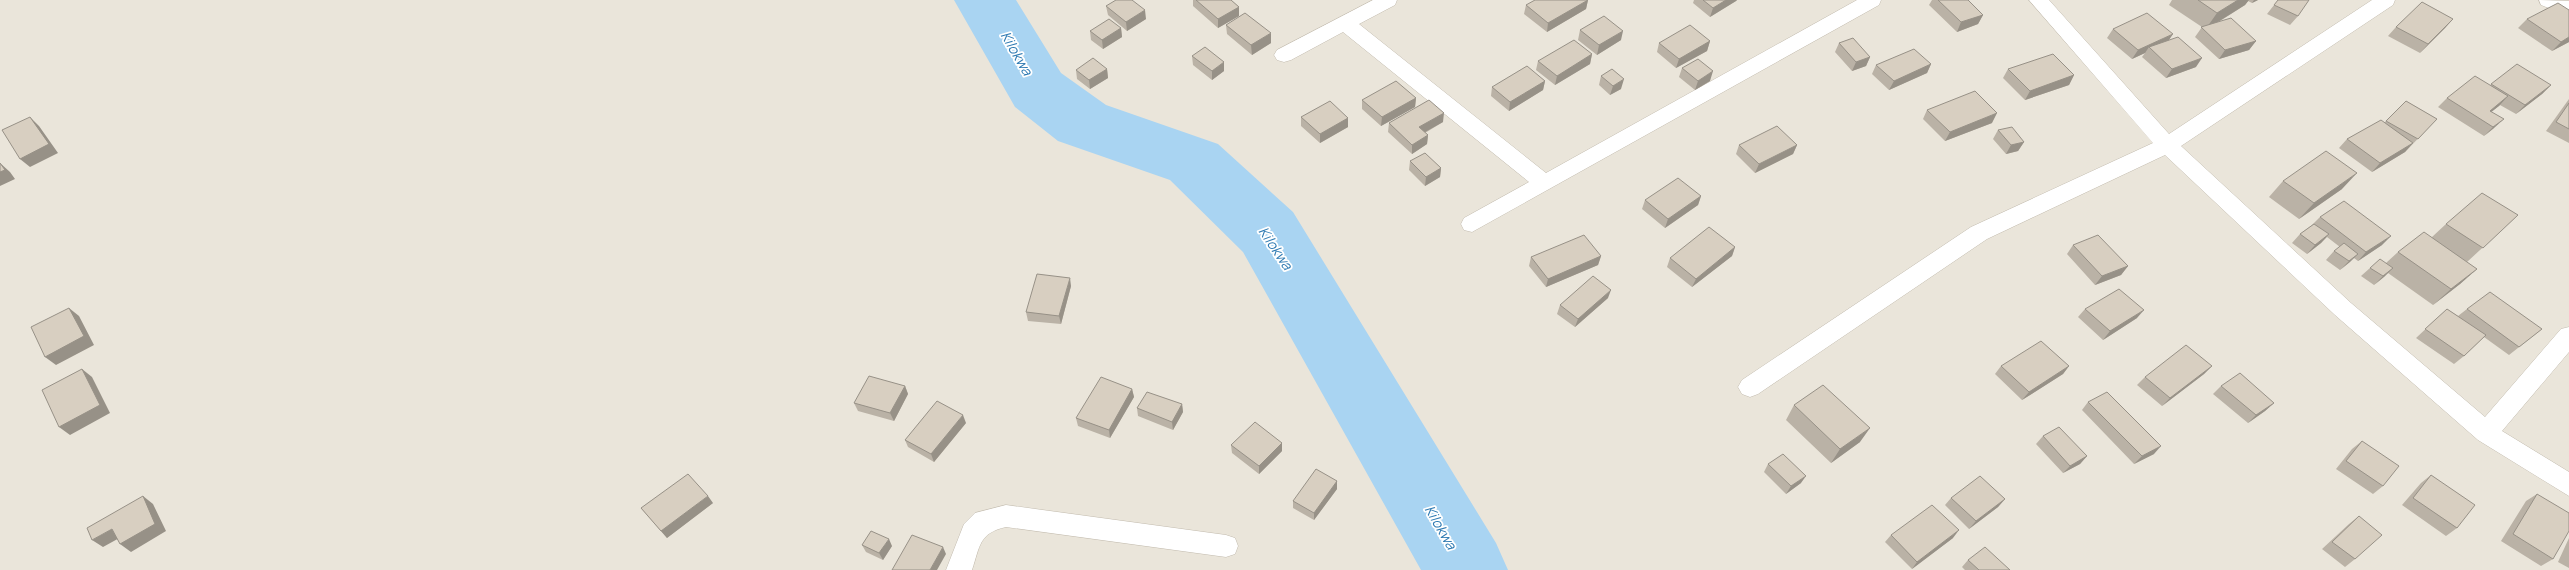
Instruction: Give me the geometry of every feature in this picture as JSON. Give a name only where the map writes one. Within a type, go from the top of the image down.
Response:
[{"type":"street","points":[[1284,55],[1388,0]]},
{"type":"street","points":[[1472,224],[1872,0]]},
{"type":"street","points":[[2038,0],[2167,145],[2343,309],[2486,433],[2569,485]]},
{"type":"street","points":[[1750,387],[1979,233],[2167,145],[2386,0]]},
{"type":"street","points":[[2548,0],[2569,9]]},
{"type":"street","points":[[1345,23],[1545,183]]},
{"type":"street","points":[[2486,433],[2569,336]]},
{"type":"street","points":[[959,570],[973,532],[984,521],[1006,516],[1226,546]]},
{"type":"shaded area","points":[[0,0],[2569,0],[2569,570],[0,570]]},
{"type":"building","points":[[1116,0],[1132,0],[1145,10],[1126,22],[1106,6]]},
{"type":"building","points":[[1196,0],[1231,0],[1239,7],[1218,19]]},
{"type":"building","points":[[1535,0],[1588,0],[1548,23],[1526,5]]},
{"type":"building","points":[[1703,0],[1726,0],[1713,8]]},
{"type":"building","points":[[1938,0],[1968,0],[1983,15],[1961,22]]},
{"type":"building","points":[[2198,0],[2238,0],[2217,13]]},
{"type":"building","points":[[2278,0],[2309,0],[2298,16],[2274,5]]},
{"type":"building","points":[[2422,2],[2453,19],[2428,44],[2396,27]]},
{"type":"building","points":[[2558,3],[2569,10],[2569,37],[2561,42],[2527,19]]},
{"type":"building","points":[[1245,13],[1271,33],[1251,45],[1226,25]]},
{"type":"building","points":[[2147,13],[2173,34],[2138,50],[2113,29]]},
{"type":"building","points":[[1604,16],[1623,31],[1599,45],[1580,30]]},
{"type":"building","points":[[2231,18],[2256,41],[2225,50],[2201,27]]},
{"type":"building","points":[[1109,19],[1121,28],[1102,40],[1090,31]]},
{"type":"building","points":[[1690,25],[1710,41],[1679,59],[1659,43]]},
{"type":"building","points":[[2178,37],[2202,58],[2172,69],[2149,47]]},
{"type":"building","points":[[1853,38],[1870,57],[1856,62],[1839,43]]},
{"type":"building","points":[[1574,40],[1592,54],[1557,76],[1538,61]]},
{"type":"building","points":[[1205,47],[1224,62],[1212,71],[1192,56]]},
{"type":"building","points":[[1914,49],[1931,64],[1894,81],[1876,65]]},
{"type":"building","points":[[2053,54],[2074,75],[2030,91],[2008,69]]},
{"type":"building","points":[[1093,58],[1107,69],[1089,80],[1076,70]]},
{"type":"building","points":[[1698,59],[1713,71],[1698,81],[1682,68]]},
{"type":"building","points":[[2517,64],[2551,85],[2525,105],[2491,84]]},
{"type":"building","points":[[1527,66],[1545,81],[1510,102],[1492,87]]},
{"type":"building","points":[[1612,69],[1624,79],[1613,86],[1601,76]]},
{"type":"building","points":[[2475,76],[2508,96],[2490,111],[2504,119],[2493,127],[2447,98]]},
{"type":"building","points":[[1396,81],[1416,98],[1382,117],[1362,100]]},
{"type":"building","points":[[1975,91],[1997,113],[1950,132],[1927,110]]},
{"type":"building","points":[[1429,100],[1444,113],[1419,127],[1428,135],[1412,145],[1389,123]]},
{"type":"building","points":[[1330,101],[1348,118],[1320,134],[1301,117]]},
{"type":"building","points":[[2406,101],[2437,119],[2418,139],[2386,121]]},
{"type":"building","points":[[2569,103],[2569,129],[2556,122]]},
{"type":"building","points":[[30,117],[49,144],[20,159],[2,130]]},
{"type":"building","points":[[2381,120],[2413,143],[2380,163],[2347,139]]},
{"type":"building","points":[[1777,126],[1797,145],[1759,164],[1739,145]]},
{"type":"building","points":[[2012,127],[2024,142],[2011,145],[1998,130]]},
{"type":"building","points":[[2326,151],[2357,173],[2314,203],[2283,181]]},
{"type":"building","points":[[1425,153],[1441,168],[1426,177],[1410,161]]},
{"type":"building","points":[[0,163],[5,170],[0,172]]},
{"type":"building","points":[[1678,178],[1701,196],[1668,219],[1645,200]]},
{"type":"building","points":[[2482,193],[2518,215],[2483,248],[2446,224]]},
{"type":"building","points":[[2344,201],[2391,236],[2366,252],[2320,217]]},
{"type":"building","points":[[2314,224],[2329,234],[2315,245],[2300,234]]},
{"type":"building","points":[[1709,227],[1735,247],[1696,279],[1670,258]]},
{"type":"building","points":[[2424,232],[2477,269],[2451,289],[2398,252]]},
{"type":"building","points":[[1584,235],[1601,256],[1548,279],[1531,257]]},
{"type":"building","points":[[2098,235],[2128,266],[2102,276],[2073,245]]},
{"type":"building","points":[[2344,243],[2358,254],[2349,261],[2334,251]]},
{"type":"building","points":[[2380,259],[2393,268],[2383,276],[2370,268]]},
{"type":"building","points":[[1037,274],[1070,278],[1059,316],[1026,312]]},
{"type":"building","points":[[1593,276],[1611,290],[1578,319],[1560,305]]},
{"type":"building","points":[[2119,289],[2144,310],[2110,331],[2085,309]]},
{"type":"building","points":[[2490,292],[2542,329],[2519,347],[2467,309]]},
{"type":"building","points":[[69,308],[84,336],[45,357],[31,327]]},
{"type":"building","points":[[2447,309],[2486,335],[2464,356],[2425,329]]},
{"type":"building","points":[[2041,341],[2069,366],[2029,392],[2001,366]]},
{"type":"building","points":[[2186,345],[2212,366],[2170,398],[2145,377]]},
{"type":"building","points":[[82,369],[100,405],[59,427],[42,390]]},
{"type":"building","points":[[2240,373],[2274,403],[2256,415],[2221,386]]},
{"type":"building","points":[[869,376],[905,386],[890,413],[854,403]]},
{"type":"building","points":[[1101,377],[1132,389],[1109,430],[1076,418]]},
{"type":"building","points":[[1823,385],[1870,428],[1840,449],[1794,405]]},
{"type":"building","points":[[1147,392],[1182,404],[1172,422],[1137,408]]},
{"type":"building","points":[[2107,392],[2161,446],[2142,456],[2088,402]]},
{"type":"building","points":[[937,401],[963,415],[931,454],[905,440]]},
{"type":"building","points":[[1255,422],[1282,443],[1259,466],[1231,445]]},
{"type":"building","points":[[2059,427],[2087,456],[2070,466],[2043,436]]},
{"type":"building","points":[[2362,441],[2399,466],[2383,486],[2346,461]]},
{"type":"building","points":[[1783,454],[1806,476],[1791,486],[1768,464]]},
{"type":"building","points":[[1316,469],[1337,481],[1314,513],[1293,501]]},
{"type":"building","points":[[688,474],[708,496],[661,531],[641,508]]},
{"type":"building","points":[[2431,475],[2475,505],[2457,528],[2413,498]]},
{"type":"building","points":[[1980,476],[2005,499],[1976,521],[1951,498]]},
{"type":"building","points":[[2537,494],[2569,513],[2569,531],[2553,559],[2513,534]]},
{"type":"building","points":[[143,496],[155,524],[120,544],[112,529],[92,540],[87,528]]},
{"type":"building","points":[[1932,505],[1959,530],[1917,562],[1891,535]]},
{"type":"building","points":[[2359,516],[2382,535],[2355,559],[2332,542]]},
{"type":"building","points":[[871,531],[889,539],[879,553],[862,545]]},
{"type":"building","points":[[912,535],[943,547],[930,570],[892,570]]},
{"type":"building","points":[[1985,547],[2010,570],[1979,570],[1968,560]]},
{"type":"waterway","name":"Kilokwa","points":[[985,0],[1038,90],[1082,123],[1194,162],[1268,232],[1466,570]]}]
